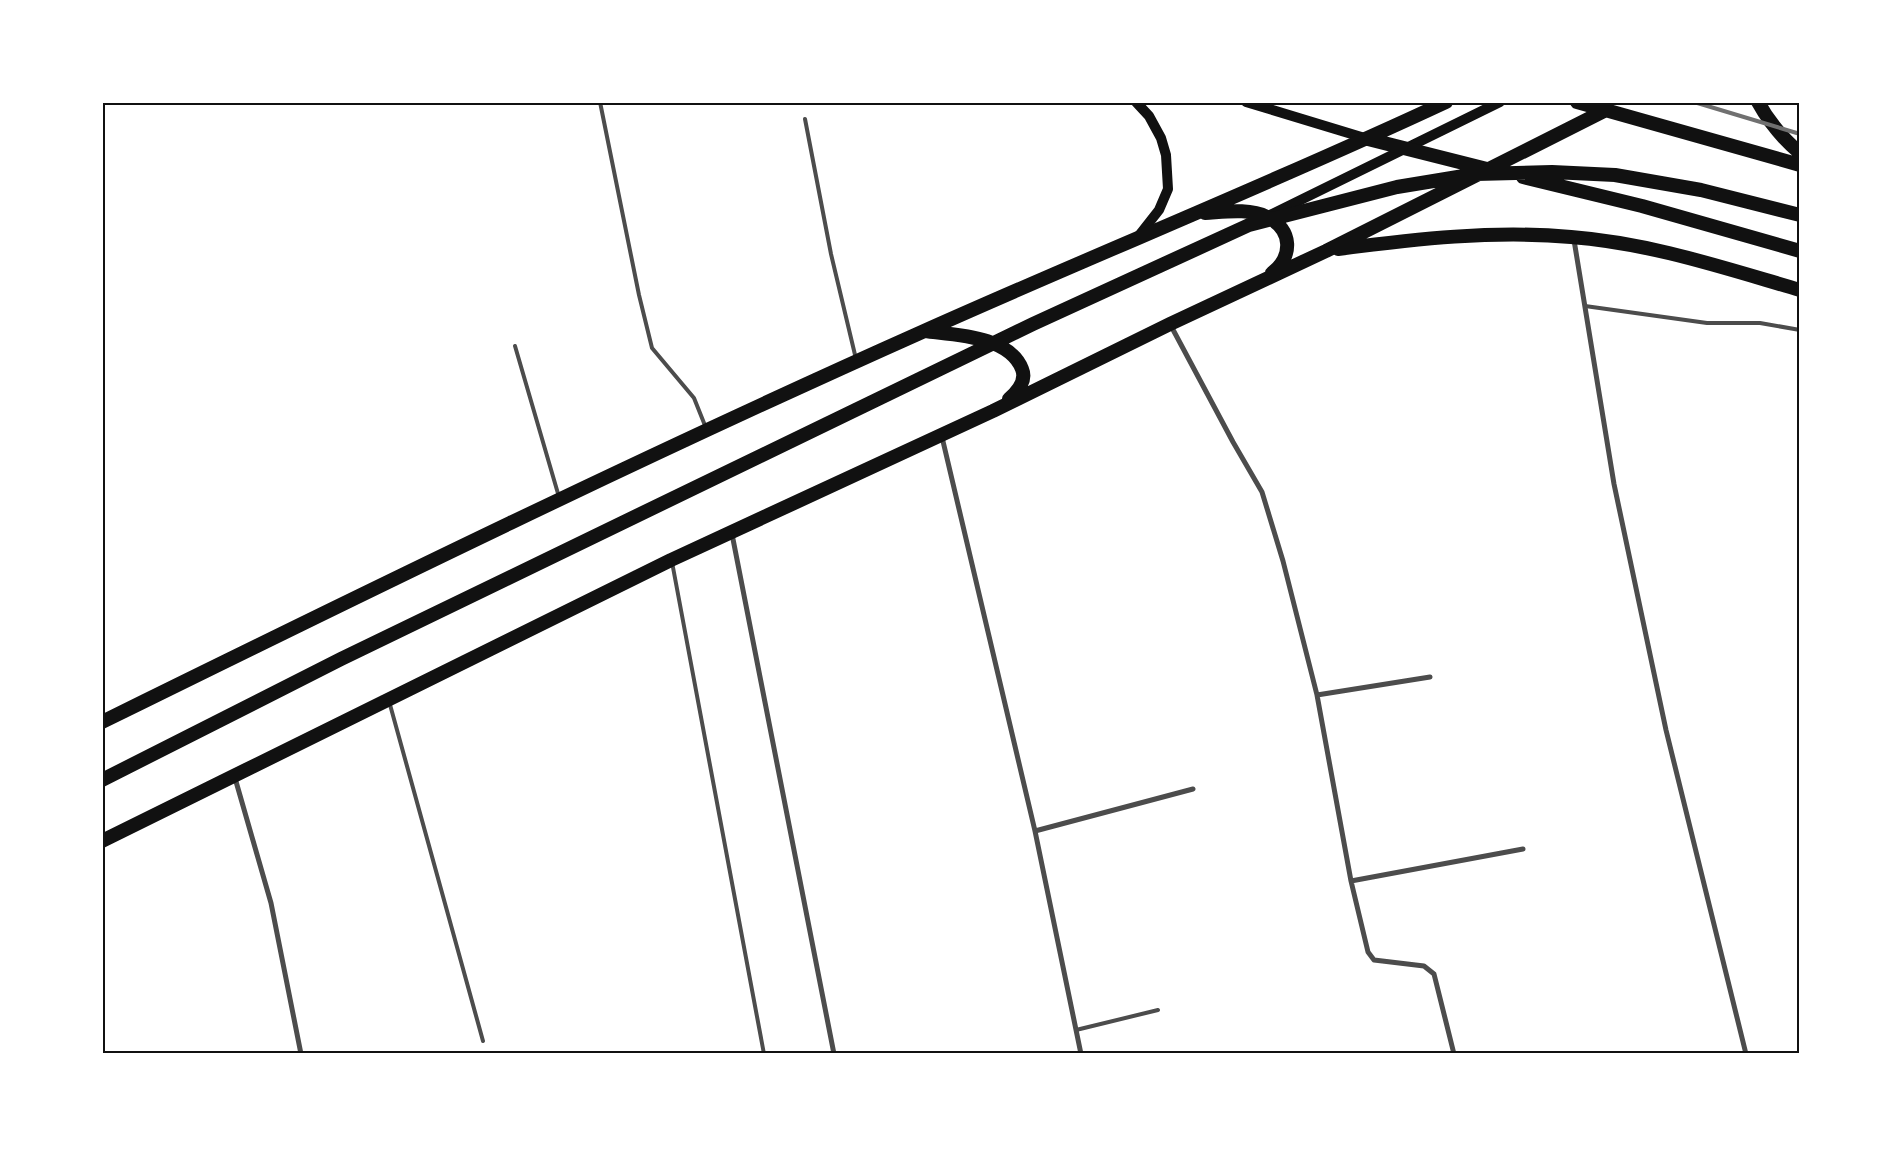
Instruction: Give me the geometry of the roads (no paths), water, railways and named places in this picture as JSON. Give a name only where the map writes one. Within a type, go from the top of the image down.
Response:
[{"type":"highway","points":[[102,722],[560,499],[856,361],[1368,139],[1446,102]]},
{"type":"highway","points":[[1577,102],[1609,106],[1800,165]]},
{"type":"highway","points":[[1758,102],[1765,116],[1783,139],[1800,153]]},
{"type":"highway","points":[[102,841],[671,560],[993,412],[1170,324],[1326,251],[1489,170],[1609,106]]},
{"type":"highway","points":[[1368,139],[1642,206],[1800,251]]},
{"type":"highway","points":[[102,780],[341,659],[1033,324],[1249,226],[1397,187],[1476,174],[1552,172],[1615,175],[1701,190],[1800,215]]},
{"type":"highway","points":[[1196,213],[1252,213],[1267,217],[1276,224],[1286,236],[1288,245],[1286,256],[1279,267],[1261,282]]},
{"type":"highway","points":[[1326,251],[1456,235],[1533,234],[1573,237],[1671,253],[1800,290]]},
{"type":"highway","points":[[924,331],[971,337],[991,342],[1012,353],[1024,374],[1021,385],[1017,392],[993,412]]},
{"type":"main road","points":[[1136,102],[1149,116],[1161,138],[1166,155],[1168,190],[1159,210],[1136,239]]},
{"type":"main road","points":[[1246,102],[1368,139]]},
{"type":"main road","points":[[1249,226],[1500,102]]},
{"type":"street","points":[[1573,237],[1614,484],[1666,730],[1746,1054]]},
{"type":"street","points":[[1170,324],[1262,492],[1283,561],[1317,695],[1351,882],[1368,952],[1374,960],[1424,966],[1434,974],[1454,1054]]},
{"type":"street","points":[[941,435],[1035,831],[1081,1054]]},
{"type":"street","points":[[732,531],[834,1054]]},
{"type":"street","points":[[1317,695],[1430,677]]},
{"type":"street","points":[[234,775],[271,903],[301,1054]]},
{"type":"street","points":[[1035,831],[1193,789]]},
{"type":"street","points":[[1351,882],[1523,849]]},
{"type":"lane","points":[[600,102],[639,295],[652,348],[694,398],[707,430]]},
{"type":"lane","points":[[805,119],[831,254],[856,361]]},
{"type":"lane","points":[[1585,306],[1707,323],[1760,323],[1800,330]]},
{"type":"lane","points":[[515,346],[560,499]]},
{"type":"lane","points":[[671,560],[764,1054]]},
{"type":"lane","points":[[389,698],[483,1041]]},
{"type":"lane","points":[[1076,1030],[1158,1010]]},
{"type":"railway","points":[[1694,102],[1800,134]]}]
